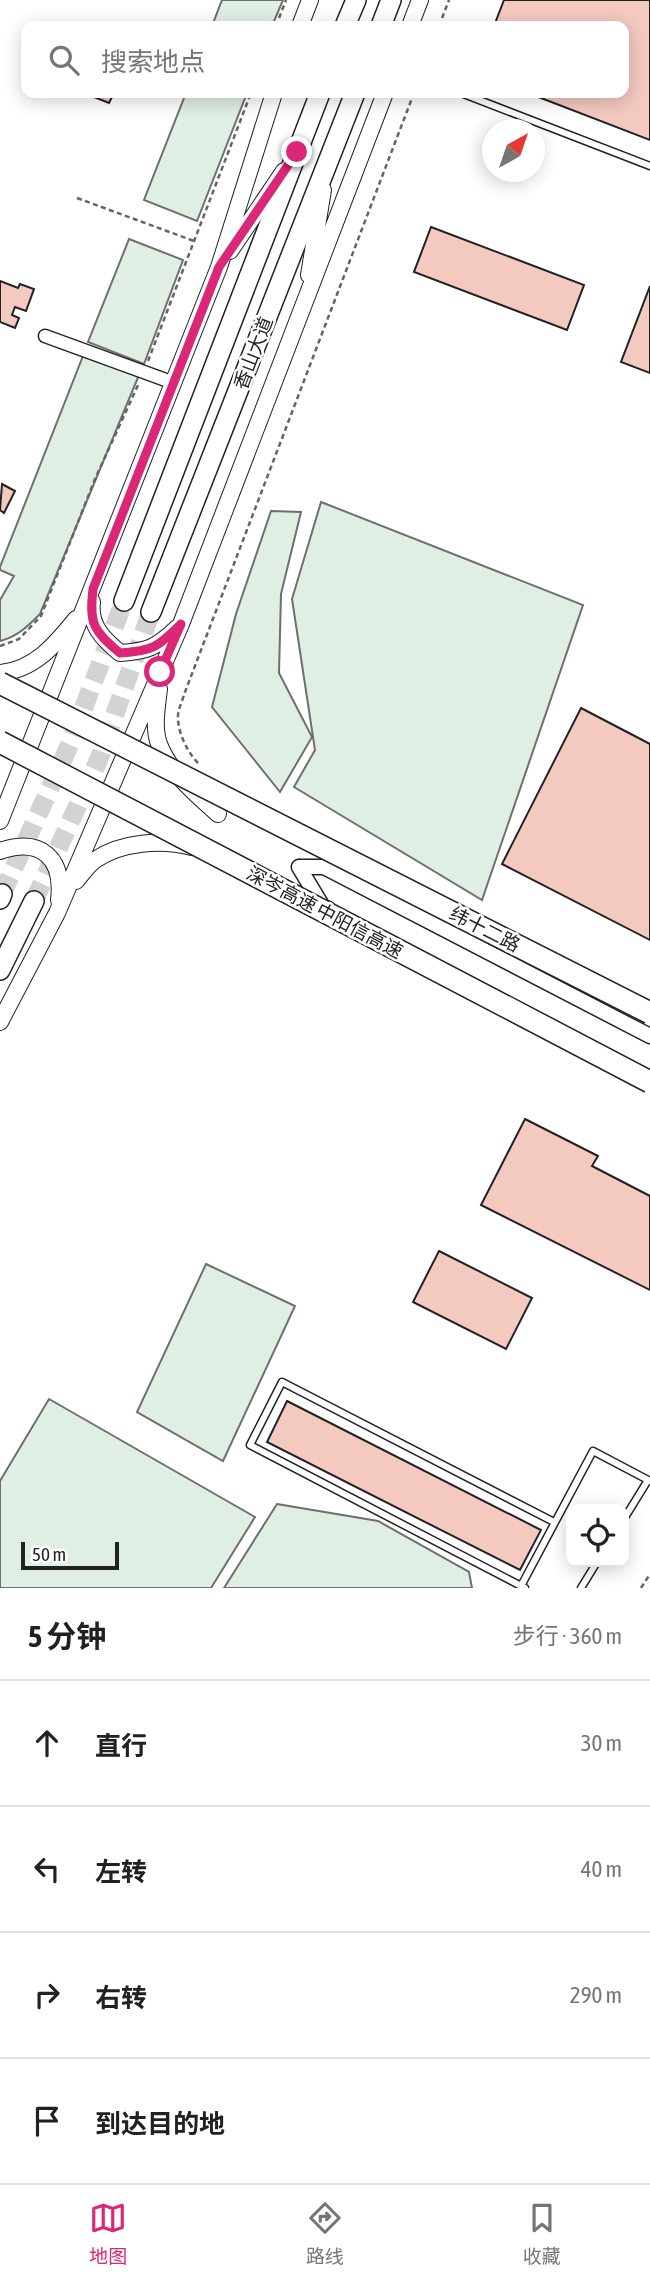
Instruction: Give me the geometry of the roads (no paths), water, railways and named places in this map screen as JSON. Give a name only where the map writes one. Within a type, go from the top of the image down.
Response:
[{"type":"highway","points":[[347,21],[356,0]]},
{"type":"highway","points":[[383,21],[391,0]]},
{"type":"highway","name":"香山大道","points":[[124,601],[318,98]]},
{"type":"highway","name":"香山大道","points":[[151,612],[353,98]]},
{"type":"highway","points":[[0,683],[650,1013]]},
{"type":"highway","name":"深岑高速 中阳信高速","points":[[0,742],[650,1082]]},
{"type":"highway","points":[[0,970],[34,901]]},
{"type":"main road","points":[[302,21],[310,0]]},
{"type":"main road","points":[[412,21],[420,0]]},
{"type":"main road","points":[[0,821],[219,267],[272,98]]},
{"type":"main road","points":[[0,1022],[57,913],[181,624],[383,98]]},
{"type":"main road","points":[[219,267],[297,152]]},
{"type":"main road","points":[[304,305],[327,164]]},
{"type":"main road","points":[[93,589],[90,614],[101,637],[120,653],[146,651],[162,643],[181,624]]},
{"type":"main road","points":[[0,673],[27,667],[49,650],[86,607]]},
{"type":"main road","points":[[160,672],[156,712],[158,742],[188,787],[218,814]]},
{"type":"main road","points":[[67,890],[94,861],[117,849],[153,842],[180,844],[221,854]]},
{"type":"main road","points":[[0,851],[18,845],[39,848],[51,857],[61,882],[57,913]]},
{"type":"street","points":[[45,335],[174,383]]},
{"type":"street","name":"纬十二路","points":[[650,1036],[324,867],[299,867],[323,906],[650,1074]]},
{"type":"lane","points":[[474,98],[650,166]]},
{"type":"lane","points":[[554,1522],[282,1382],[250,1445],[523,1587],[554,1522],[593,1451],[649,1481],[629,1511]]},
{"type":"lane","points":[[581,1588],[594,1567]]},
{"type":"tunnel","points":[[2,894],[70,744],[124,601]]},
{"type":"tunnel","points":[[34,901],[99,759],[151,612]]}]
